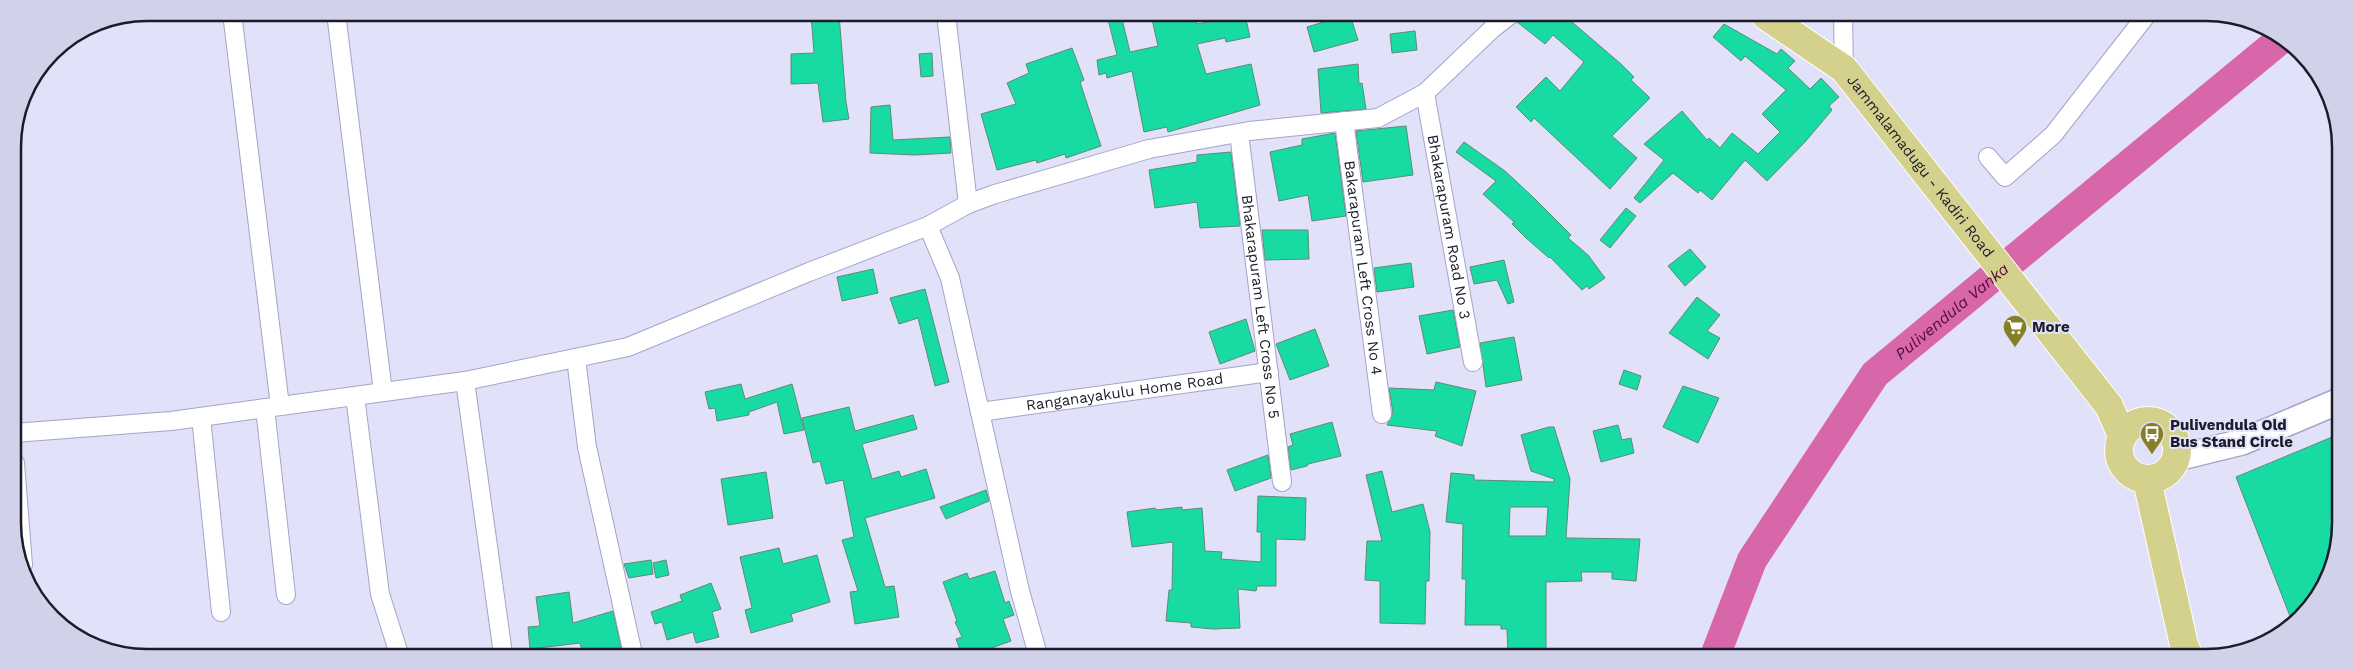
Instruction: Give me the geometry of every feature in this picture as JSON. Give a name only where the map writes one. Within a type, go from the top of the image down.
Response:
[{"type":"main road","name":"Jammalamadugu - Kadiri Road","points":[[1773,21],[1844,69],[2110,406],[2122,436],[2119,450],[2122,465],[2137,478],[2147,480]]},
{"type":"main road","points":[[2177,458],[2242,442],[2332,404]]},
{"type":"main road","points":[[2122,436],[2136,423],[2155,422],[2171,431],[2178,448],[2177,458],[2170,470],[2157,479],[2147,480],[2187,648]]},
{"type":"street","points":[[233,21],[272,407],[286,595]]},
{"type":"street","points":[[337,21],[383,392]]},
{"type":"street","points":[[947,21],[968,204]]},
{"type":"street","points":[[21,432],[201,417],[465,382],[628,347],[809,272],[928,226],[968,204],[995,194],[1149,149],[1239,133],[1378,118],[1425,93],[1502,21]]},
{"type":"street","points":[[1843,21],[1844,69]]},
{"type":"street","points":[[1988,156],[2005,177],[2053,135],[2141,21]]},
{"type":"street","name":"Bhakarapuram Road No 3","points":[[1425,93],[1473,362]]},
{"type":"street","name":"Bakarapuram Left Cross No 4","points":[[1344,121],[1382,414]]},
{"type":"street","name":"Bhakarapuram Left Cross No 5","points":[[1239,133],[1282,482]]},
{"type":"street","points":[[928,226],[950,278],[1020,591],[1036,649]]},
{"type":"street","points":[[576,358],[587,447],[632,649]]},
{"type":"street","name":"Ranganayakulu Home Road","points":[[980,412],[1268,372]]},
{"type":"street","points":[[465,382],[502,649]]},
{"type":"street","points":[[354,396],[380,594],[397,649]]},
{"type":"street","points":[[201,417],[221,612]]},
{"type":"building","points":[[812,21],[840,21],[849,119],[823,122],[818,83],[791,84],[791,54],[814,53]]},
{"type":"building","points":[[1108,21],[1122,21],[1130,52],[1158,46],[1152,21],[1196,21],[1197,24],[1213,21],[1246,21],[1250,37],[1226,42],[1225,38],[1197,44],[1206,74],[1251,64],[1260,105],[1168,132],[1167,127],[1144,132],[1132,71],[1107,78],[1106,73],[1099,75],[1097,60],[1117,55]]},
{"type":"building","points":[[1327,21],[1352,21],[1358,40],[1314,52],[1307,27]]},
{"type":"building","points":[[1571,21],[1621,64],[1634,77],[1631,80],[1650,98],[1612,136],[1637,158],[1610,189],[1534,118],[1531,122],[1516,107],[1546,77],[1560,91],[1584,62],[1553,35],[1545,44],[1517,22]]},
{"type":"building","points":[[1724,24],[1777,54],[1781,49],[1795,61],[1788,68],[1810,89],[1821,78],[1839,97],[1829,106],[1832,110],[1805,142],[1767,181],[1745,160],[1712,200],[1700,190],[1698,193],[1673,173],[1640,203],[1634,198],[1664,160],[1644,144],[1682,111],[1707,140],[1709,138],[1720,148],[1732,133],[1758,154],[1780,132],[1762,114],[1786,90],[1745,56],[1741,61],[1713,37]]},
{"type":"building","points":[[1415,31],[1417,50],[1392,53],[1390,34]]},
{"type":"building","points":[[1072,48],[1084,80],[1080,82],[1101,146],[1066,158],[1065,154],[1037,163],[1036,160],[997,170],[981,114],[1016,104],[1007,83],[1029,73],[1026,64]]},
{"type":"building","points":[[932,53],[933,76],[921,77],[919,54]]},
{"type":"building","points":[[1358,64],[1359,84],[1362,83],[1366,109],[1321,113],[1318,69]]},
{"type":"building","points":[[890,105],[893,140],[950,137],[951,153],[915,155],[870,153],[871,107]]},
{"type":"building","points":[[1406,126],[1413,175],[1363,182],[1356,131]]},
{"type":"building","points":[[1335,133],[1346,216],[1312,221],[1308,195],[1279,201],[1270,152],[1302,145],[1302,139]]},
{"type":"building","points":[[1464,142],[1505,171],[1534,198],[1571,235],[1568,238],[1588,255],[1605,278],[1589,289],[1587,286],[1582,290],[1550,257],[1525,237],[1512,224],[1514,222],[1483,194],[1496,181],[1456,152]]},
{"type":"building","points":[[1231,152],[1240,226],[1200,228],[1197,202],[1155,208],[1149,170],[1197,162],[1197,155]]},
{"type":"building","points":[[1626,208],[1636,216],[1610,248],[1600,240]]},
{"type":"building","points":[[1262,230],[1308,230],[1309,259],[1265,260]]},
{"type":"building","points":[[1690,249],[1706,267],[1685,286],[1668,266]]},
{"type":"building","points":[[1504,260],[1514,302],[1508,304],[1497,280],[1474,284],[1470,267]]},
{"type":"building","points":[[1411,263],[1414,287],[1377,292],[1374,268]]},
{"type":"building","points":[[873,269],[878,293],[842,301],[837,277]]},
{"type":"building","points":[[925,289],[949,382],[935,386],[918,318],[899,324],[890,298]]},
{"type":"building","points":[[1697,297],[1720,315],[1707,331],[1720,338],[1708,359],[1669,333]]},
{"type":"building","points":[[1453,310],[1460,347],[1427,354],[1419,316]]},
{"type":"building","points":[[1246,319],[1255,351],[1220,364],[1209,332]]},
{"type":"building","points":[[1315,329],[1329,366],[1290,380],[1276,344]]},
{"type":"building","points":[[1514,337],[1522,380],[1486,387],[1480,343]]},
{"type":"building","points":[[1624,370],[1641,376],[1637,390],[1619,384]]},
{"type":"building","points":[[1436,382],[1476,391],[1462,446],[1435,436],[1437,431],[1387,425],[1393,413],[1389,388],[1434,390]]},
{"type":"building","points":[[741,384],[745,399],[792,384],[804,430],[784,434],[777,402],[749,412],[749,415],[717,421],[715,408],[709,409],[705,392]]},
{"type":"building","points":[[1683,386],[1719,398],[1698,443],[1663,427]]},
{"type":"building","points":[[849,407],[855,431],[913,415],[917,429],[862,444],[872,479],[899,471],[901,477],[926,469],[935,498],[865,518],[885,587],[894,586],[899,617],[855,624],[850,592],[858,591],[842,540],[854,537],[843,480],[826,484],[820,461],[813,463],[802,418]]},
{"type":"building","points":[[1332,422],[1341,456],[1291,470],[1288,447],[1293,445],[1290,434]]},
{"type":"building","points":[[1618,425],[1622,440],[1631,438],[1634,453],[1601,462],[1593,431]]},
{"type":"building","points":[[1554,427],[1570,479],[1566,538],[1640,539],[1636,581],[1612,579],[1612,572],[1581,572],[1582,581],[1546,582],[1546,648],[1508,648],[1507,629],[1501,629],[1501,625],[1465,625],[1466,579],[1462,579],[1463,524],[1446,522],[1451,473],[1474,475],[1474,480],[1554,482],[1554,479],[1531,471],[1521,435]],"holes":[[[1510,507],[1548,507],[1546,536],[1509,536]]]},
{"type":"building","points":[[2332,437],[2331,540],[2319,579],[2301,606],[2290,616],[2236,477]]},
{"type":"building","points":[[1268,455],[1271,478],[1235,491],[1227,470]]},
{"type":"building","points":[[1382,471],[1392,512],[1423,504],[1430,532],[1429,581],[1426,581],[1425,624],[1380,623],[1380,581],[1365,580],[1367,541],[1382,541],[1366,475]]},
{"type":"building","points":[[766,472],[773,518],[728,525],[721,479]]},
{"type":"building","points":[[986,490],[989,501],[946,519],[940,507]]},
{"type":"building","points":[[1258,496],[1306,498],[1305,540],[1276,539],[1276,586],[1257,586],[1256,591],[1238,589],[1240,628],[1213,629],[1191,627],[1191,623],[1166,621],[1169,590],[1172,590],[1173,542],[1132,547],[1127,512],[1155,508],[1156,510],[1182,507],[1182,510],[1202,508],[1205,551],[1222,552],[1221,559],[1261,562],[1261,532],[1257,532]]},
{"type":"building","points":[[779,548],[783,564],[817,555],[830,602],[791,614],[793,621],[751,633],[745,610],[752,608],[740,557]]},
{"type":"building","points":[[651,560],[653,574],[629,578],[624,564]]},
{"type":"building","points":[[666,560],[669,575],[656,578],[653,563]]},
{"type":"building","points":[[995,571],[1005,603],[1009,601],[1014,615],[1003,619],[1011,641],[990,649],[960,649],[956,639],[962,637],[955,622],[957,621],[943,582],[967,573],[969,579]]},
{"type":"building","points":[[711,583],[721,609],[712,612],[719,637],[696,643],[693,632],[667,640],[662,622],[655,624],[651,612],[682,601],[680,595]]},
{"type":"building","points":[[569,592],[573,623],[613,611],[621,649],[582,649],[580,643],[530,649],[528,627],[540,626],[536,597]]},
{"type":"waterway","name":"Pulivendula Vanka","points":[[1718,648],[1752,560],[1875,374],[2277,43]]},
{"type":"place","name":"More","points":[[2015,348]]},
{"type":"place","name":"Pulivendula Old Bus Stand Circle","points":[[2152,455]]}]
